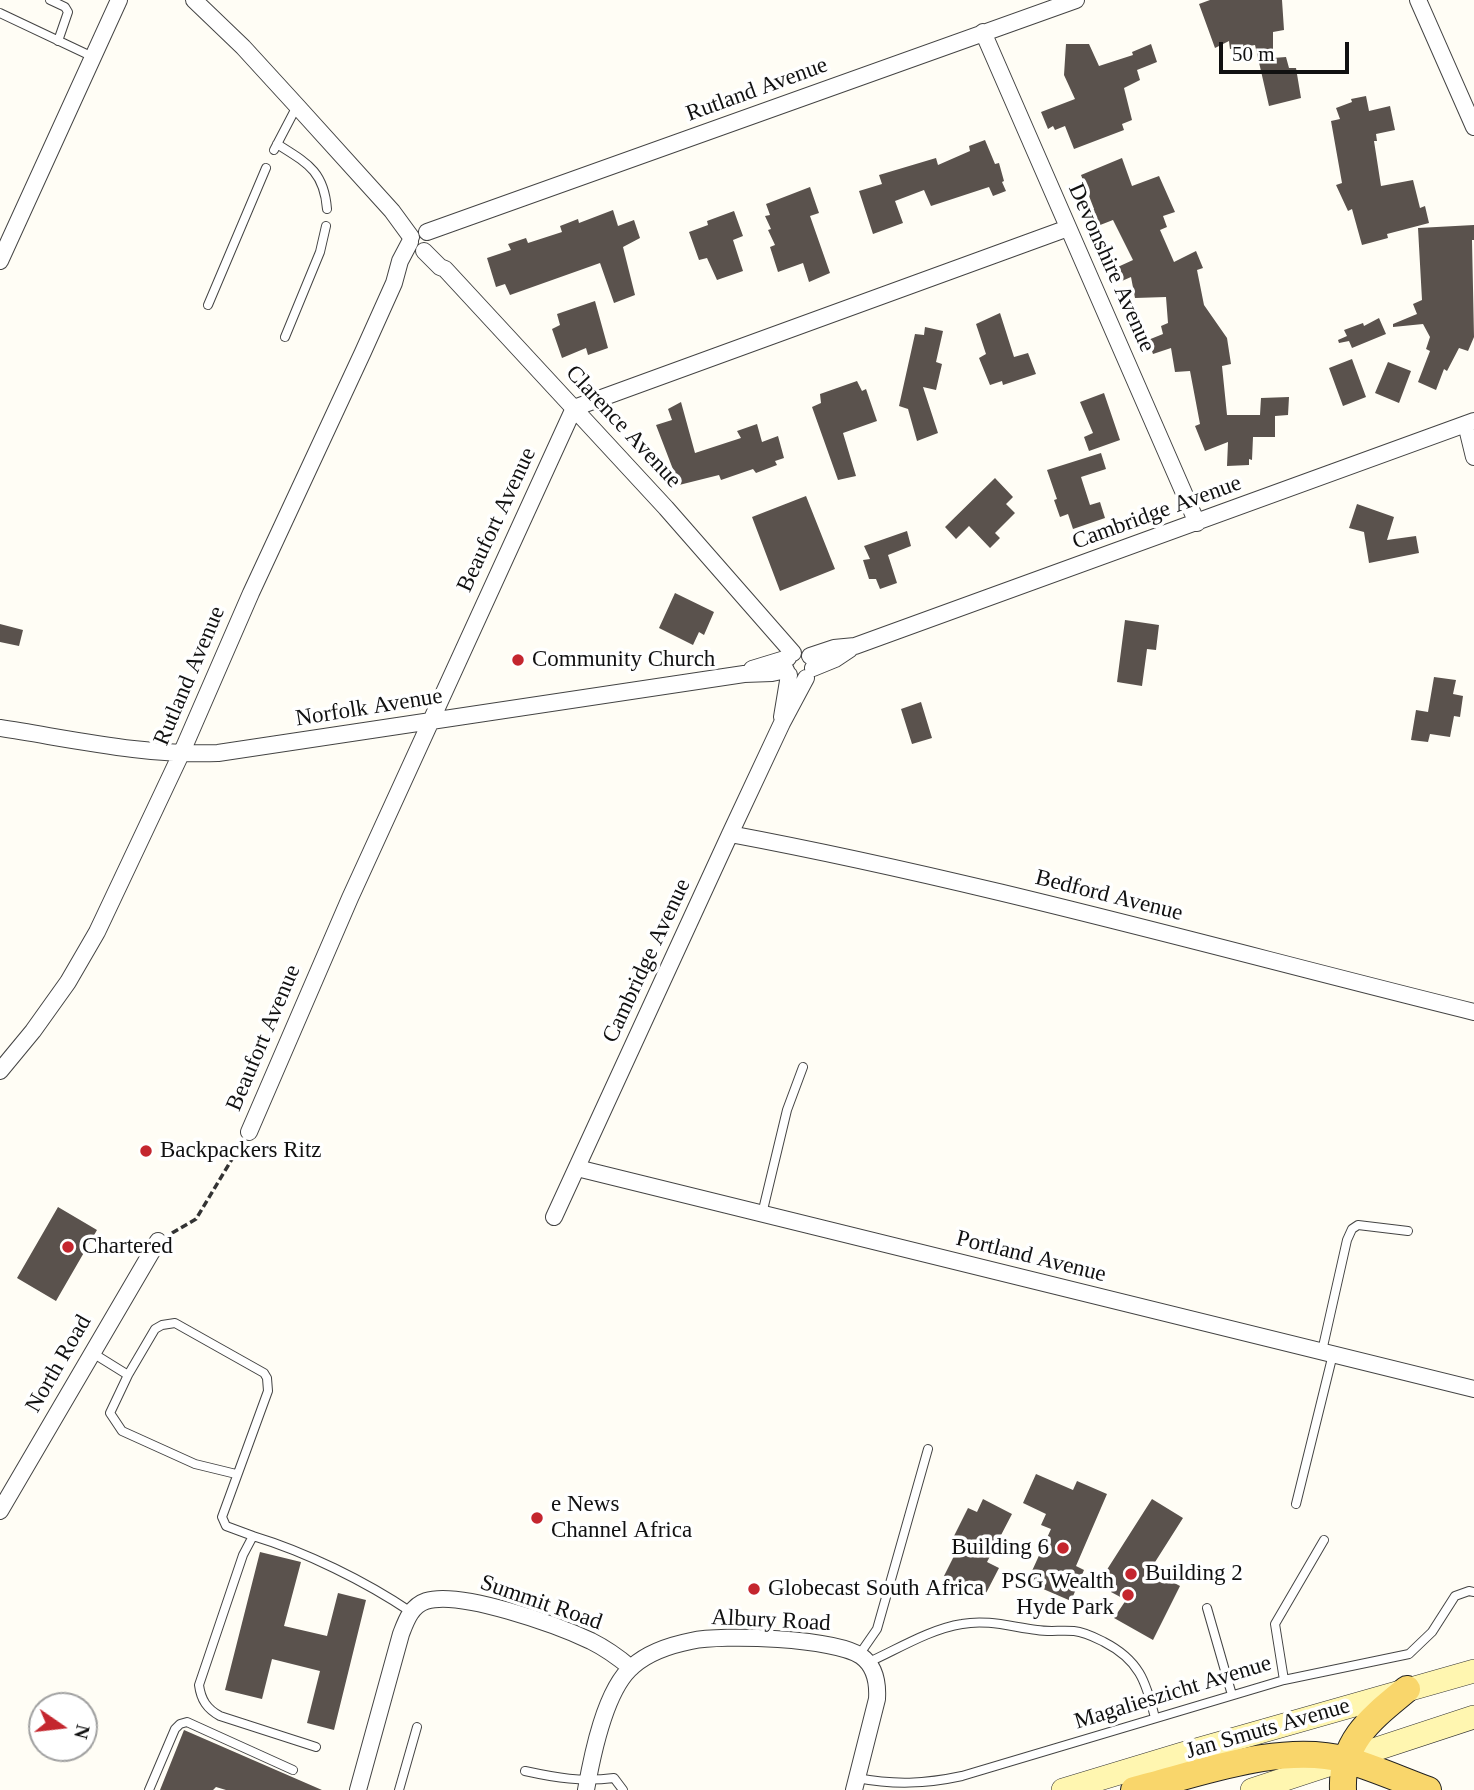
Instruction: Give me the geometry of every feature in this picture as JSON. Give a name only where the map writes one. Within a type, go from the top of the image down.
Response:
[{"type":"main road","name":"Jan Smuts Avenue","points":[[1063,1790],[1474,1671]]},
{"type":"main road","points":[[1343,1790],[1345,1760],[1358,1735],[1407,1689]]},
{"type":"main road","points":[[1252,1790],[1474,1717]]},
{"type":"main road","points":[[1134,1790],[1266,1757],[1322,1756],[1345,1760],[1428,1790]]},
{"type":"street","points":[[0,261],[119,0]]},
{"type":"street","name":"Clarence Avenue","points":[[194,0],[243,47],[392,211],[407,219],[421,241],[445,269],[666,508],[799,664]]},
{"type":"street","name":"Rutland Avenue","points":[[0,1071],[33,1031],[85,955],[181,754],[250,593],[394,283],[400,261],[421,241],[442,235],[453,224],[1076,0]]},
{"type":"street","points":[[1418,0],[1474,127]]},
{"type":"street","name":"Devonshire Avenue","points":[[983,32],[1196,523]]},
{"type":"street","points":[[574,408],[1068,228]]},
{"type":"street","name":"Beaufort Avenue","points":[[249,1132],[311,984],[574,408]]},
{"type":"street","points":[[1470,422],[1474,457]]},
{"type":"street","name":"Cambridge Avenue","points":[[554,1217],[782,723],[799,664],[834,648],[855,646],[1470,422]]},
{"type":"street","name":"Norfolk Avenue","points":[[0,728],[181,754],[248,750],[744,674],[772,673],[799,664]]},
{"type":"street","name":"Bedford Avenue","points":[[730,834],[822,851],[1065,908],[1474,1012]]},
{"type":"street","name":"Portland Avenue","points":[[577,1168],[1474,1389]]},
{"type":"street","name":"North Road","points":[[0,1511],[158,1241]]},
{"type":"street","name":"Summit Road","points":[[411,1612],[426,1601],[446,1599],[490,1606],[593,1642],[631,1668]]},
{"type":"street","points":[[358,1790],[401,1634],[411,1612]]},
{"type":"street","name":"Albury Road","points":[[587,1786],[595,1742],[618,1686],[631,1668],[648,1656],[670,1646],[694,1640],[724,1638],[840,1647],[864,1659]]},
{"type":"street","points":[[855,1784],[878,1686],[864,1659]]},
{"type":"lane","points":[[50,0],[65,7],[68,12],[58,41]]},
{"type":"lane","points":[[0,13],[93,57]]},
{"type":"lane","points":[[297,106],[276,147],[316,172],[326,195],[327,209]]},
{"type":"lane","points":[[208,305],[266,168]]},
{"type":"lane","points":[[285,337],[320,252],[326,226]]},
{"type":"lane","points":[[762,1214],[787,1110],[803,1067]]},
{"type":"lane","points":[[1296,1504],[1347,1240],[1358,1225],[1408,1231]]},
{"type":"lane","points":[[236,1474],[195,1464],[122,1432],[110,1413],[155,1329],[169,1323],[184,1327],[264,1373],[267,1378],[268,1391],[222,1517],[226,1526],[308,1557],[372,1588],[411,1612]]},
{"type":"lane","points":[[91,1352],[128,1375]]},
{"type":"lane","points":[[864,1659],[877,1629],[928,1450]]},
{"type":"lane","points":[[253,1536],[243,1555],[199,1685],[200,1694],[207,1707],[220,1716],[316,1746]]},
{"type":"lane","points":[[1284,1680],[1275,1624],[1324,1540]]},
{"type":"lane","name":"Magalieszicht Avenue","points":[[855,1784],[931,1783],[962,1776],[1284,1680],[1409,1654],[1432,1632],[1455,1596],[1474,1592]]},
{"type":"lane","points":[[1207,1608],[1232,1695]]},
{"type":"lane","points":[[864,1659],[961,1624],[997,1623],[1043,1631],[1088,1634],[1120,1650],[1133,1662],[1143,1678],[1155,1718]]},
{"type":"lane","points":[[149,1790],[175,1729],[187,1722],[293,1770]]},
{"type":"lane","points":[[399,1790],[418,1727]]},
{"type":"lane","points":[[525,1770],[587,1786],[614,1778],[623,1790]]},
{"type":"path","points":[[158,1241],[196,1219],[249,1132]]},
{"type":"building","points":[[1210,0],[1282,0],[1284,30],[1273,32],[1273,58],[1286,57],[1289,68],[1296,68],[1301,98],[1269,106],[1255,45],[1230,49],[1229,41],[1215,48],[1199,4]]},
{"type":"building","points":[[1066,44],[1089,44],[1099,66],[1133,55],[1132,52],[1151,44],[1157,62],[1137,70],[1140,80],[1124,88],[1132,120],[1122,124],[1124,130],[1074,149],[1065,126],[1055,130],[1053,126],[1048,129],[1041,112],[1075,99],[1064,75]]},
{"type":"building","points":[[1366,96],[1369,111],[1390,106],[1395,130],[1376,134],[1377,141],[1374,141],[1381,186],[1413,180],[1420,208],[1425,206],[1429,223],[1387,234],[1388,238],[1362,245],[1352,209],[1348,211],[1336,185],[1342,183],[1331,121],[1340,119],[1336,108],[1352,102],[1351,99]]},
{"type":"building","points":[[985,140],[995,164],[999,163],[1006,191],[993,196],[989,187],[931,206],[924,190],[895,201],[903,223],[873,234],[859,191],[882,184],[879,175],[936,158],[938,165],[970,151],[969,146]]},
{"type":"building","points":[[1122,158],[1132,186],[1159,176],[1175,212],[1163,216],[1167,227],[1160,230],[1174,262],[1196,251],[1203,268],[1197,270],[1204,305],[1227,338],[1231,364],[1222,366],[1227,415],[1260,415],[1261,398],[1289,397],[1288,415],[1275,416],[1275,437],[1253,437],[1252,460],[1249,459],[1249,465],[1227,466],[1228,442],[1205,451],[1195,426],[1200,424],[1190,371],[1175,372],[1171,348],[1153,354],[1148,340],[1163,334],[1161,326],[1168,323],[1166,297],[1135,298],[1131,277],[1115,284],[1109,271],[1133,260],[1113,220],[1095,227],[1088,212],[1094,209],[1081,175]]},
{"type":"building","points":[[810,187],[819,213],[810,216],[830,273],[809,282],[803,263],[778,272],[770,247],[775,245],[765,216],[770,215],[766,204]]},
{"type":"building","points":[[613,210],[618,226],[634,220],[640,238],[623,247],[635,295],[614,303],[600,263],[510,295],[505,284],[496,287],[487,258],[511,250],[508,244],[526,238],[528,243],[562,232],[560,226],[578,219],[579,223]]},
{"type":"building","points":[[734,211],[743,236],[733,240],[743,271],[717,280],[707,258],[699,260],[689,232],[708,225],[707,221]]},
{"type":"building","points":[[1474,225],[1474,337],[1468,351],[1459,348],[1447,371],[1444,369],[1436,390],[1418,382],[1430,351],[1426,349],[1430,337],[1423,324],[1393,327],[1393,324],[1417,314],[1413,304],[1422,300],[1418,228]]},
{"type":"building","points":[[595,301],[608,348],[588,355],[586,348],[562,358],[552,329],[560,325],[557,314]]},
{"type":"building","points":[[1000,313],[1014,357],[1028,353],[1036,374],[1003,385],[1002,381],[990,385],[979,358],[986,354],[976,324]]},
{"type":"building","points":[[1379,318],[1386,334],[1352,348],[1349,341],[1339,343],[1338,340],[1347,336],[1344,330],[1363,323],[1364,326]]},
{"type":"building","points":[[925,327],[943,331],[936,362],[942,364],[936,390],[923,387],[938,433],[917,441],[908,409],[899,406],[915,334],[924,335]]},
{"type":"building","points":[[1352,359],[1366,397],[1343,406],[1329,368]]},
{"type":"building","points":[[1388,362],[1411,371],[1399,403],[1375,393]]},
{"type":"building","points":[[857,381],[862,391],[866,389],[877,421],[843,433],[856,476],[838,480],[812,407],[821,403],[820,394]]},
{"type":"building","points":[[1104,393],[1120,440],[1089,451],[1084,437],[1093,433],[1080,402]]},
{"type":"building","points":[[681,402],[695,453],[741,438],[737,431],[757,424],[762,442],[778,436],[784,458],[775,461],[777,465],[756,473],[753,469],[721,480],[719,475],[679,485],[656,425],[672,420],[668,409]]},
{"type":"building","points":[[1101,453],[1106,469],[1081,477],[1090,505],[1100,502],[1105,518],[1073,529],[1068,514],[1060,517],[1047,470]]},
{"type":"building","points":[[995,478],[1013,497],[1006,504],[1015,513],[995,533],[1000,538],[990,548],[969,526],[956,539],[945,527]]},
{"type":"building","points":[[806,496],[835,569],[780,591],[752,517]]},
{"type":"building","points":[[1357,504],[1394,517],[1387,540],[1416,536],[1419,553],[1369,563],[1364,532],[1349,528]]},
{"type":"building","points":[[907,531],[911,546],[888,555],[897,583],[880,589],[876,579],[869,579],[863,560],[870,559],[864,546]]},
{"type":"building","points":[[675,593],[714,612],[704,635],[699,632],[693,645],[659,628]]},
{"type":"building","points":[[1125,620],[1159,625],[1156,650],[1147,649],[1142,686],[1117,682]]},
{"type":"building","points":[[0,624],[23,630],[19,646],[0,642]]},
{"type":"building","points":[[1434,677],[1456,680],[1453,694],[1463,696],[1460,717],[1454,716],[1450,737],[1430,734],[1428,742],[1411,740],[1416,710],[1428,712]]},
{"type":"building","points":[[921,702],[932,738],[912,744],[901,709]]},
{"type":"building","name":"Chartered","points":[[58,1207],[97,1230],[56,1301],[17,1278]]},
{"type":"building","name":"Building 6","points":[[1036,1474],[1073,1490],[1077,1481],[1107,1494],[1076,1566],[1084,1570],[1071,1601],[1027,1582],[1051,1529],[1041,1525],[1046,1514],[1023,1503]]},
{"type":"building","points":[[983,1499],[1012,1514],[987,1562],[999,1568],[984,1597],[944,1576],[961,1542],[953,1538],[968,1508],[977,1512]]},
{"type":"building","name":"Building 2","points":[[1152,1499],[1183,1518],[1150,1570],[1180,1586],[1153,1640],[1114,1618],[1126,1600],[1111,1592],[1114,1587],[1101,1579]]},
{"type":"building","points":[[260,1552],[301,1562],[284,1626],[327,1636],[338,1593],[366,1600],[334,1730],[307,1723],[320,1671],[272,1659],[262,1699],[225,1690]]},
{"type":"building","points":[[184,1730],[322,1790],[226,1790],[216,1787],[213,1790],[160,1790]]},
{"type":"place","name":"Community Church","points":[[518,660]]},
{"type":"place","name":"Backpackers Ritz","points":[[146,1151]]},
{"type":"place","name":"Chartered","points":[[68,1247]]},
{"type":"place","name":"e News Channel Africa","points":[[537,1518]]},
{"type":"place","name":"Building 6","points":[[1063,1548]]},
{"type":"place","name":"Building 2","points":[[1131,1574]]},
{"type":"place","name":"Globecast South Africa","points":[[754,1589]]},
{"type":"place","name":"PSG Wealth Hyde Park","points":[[1128,1595]]}]
